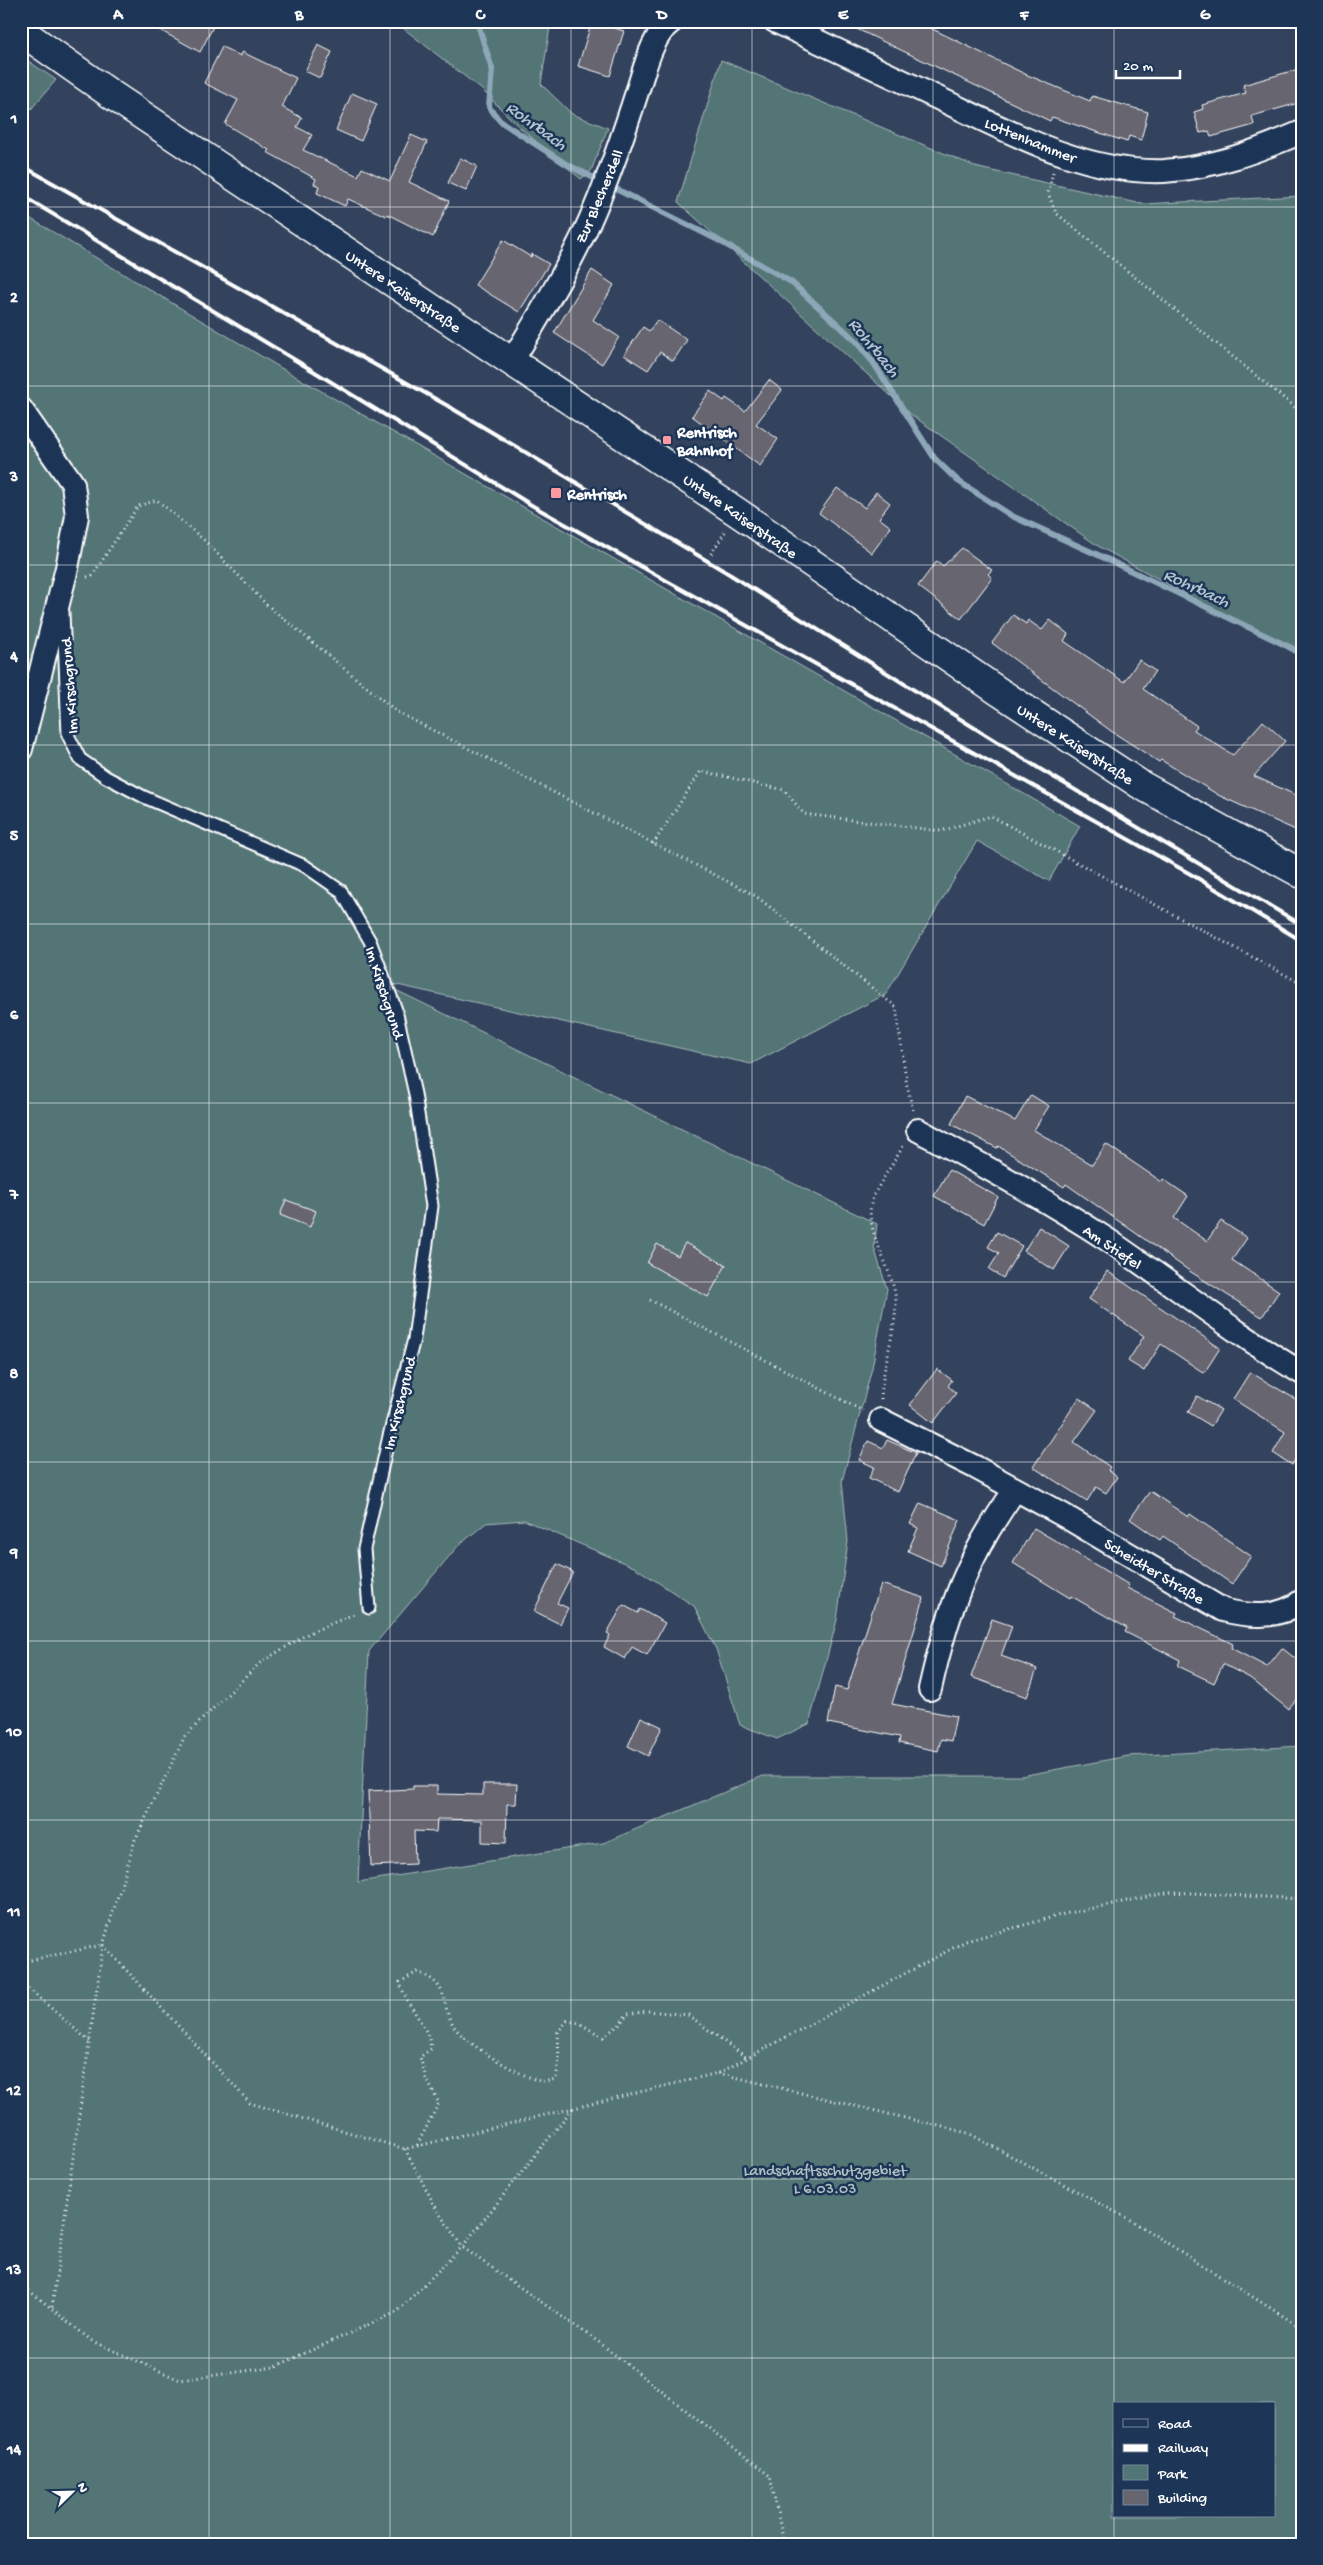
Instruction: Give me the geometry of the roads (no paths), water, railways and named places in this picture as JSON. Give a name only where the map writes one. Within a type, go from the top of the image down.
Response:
[{"type":"main road","name":"Untere Kaiserstraße","points":[[21,31],[112,94],[737,512],[990,686],[1141,785],[1302,874]]},
{"type":"street","name":"Lottenhammer","points":[[776,21],[992,124],[1058,152],[1121,169],[1162,171],[1190,169],[1226,161],[1302,132]]},
{"type":"street","name":"Zur Blecherdell","points":[[512,361],[573,255],[594,212],[647,62],[656,42],[669,22]]},
{"type":"street","name":"Im Kirschgrund","points":[[21,409],[73,484],[77,516],[66,575],[21,749]]},
{"type":"street","name":"Am Stiefel","points":[[913,1133],[1030,1192],[1108,1240],[1202,1308],[1302,1373]]},
{"type":"street","name":"Scheidter Straße","points":[[881,1420],[975,1467],[1063,1515],[1223,1610],[1243,1615],[1264,1616],[1282,1612],[1302,1601]]},
{"type":"street","points":[[930,1689],[938,1655],[960,1584],[989,1526],[1015,1490]]},
{"type":"lane","name":"Im Kirschgrund","points":[[66,575],[63,598],[68,735],[80,759],[106,777],[144,797],[305,866],[341,891],[370,941],[396,1010],[415,1094],[432,1206],[414,1340],[389,1436],[364,1549],[369,1608]]},
{"type":"waterway","name":"Rohrbach","points":[[477,21],[492,69],[489,107],[500,121],[566,164],[716,239],[791,282],[854,339],[873,362],[935,459],[958,481],[1012,516],[1096,554],[1302,653]]},
{"type":"railway","points":[[21,165],[448,406],[726,572],[1040,769],[1302,925]]},
{"type":"railway","points":[[21,195],[533,506],[1194,876],[1302,941]]},
{"type":"place","name":"Rentrisch Bahnhof","points":[[667,440]]},
{"type":"place","name":"Rentrisch","points":[[556,493]]},
{"type":"park label","name":"Landschaftsschutzgebiet L 6.03.03","points":[[825,2178]]}]
